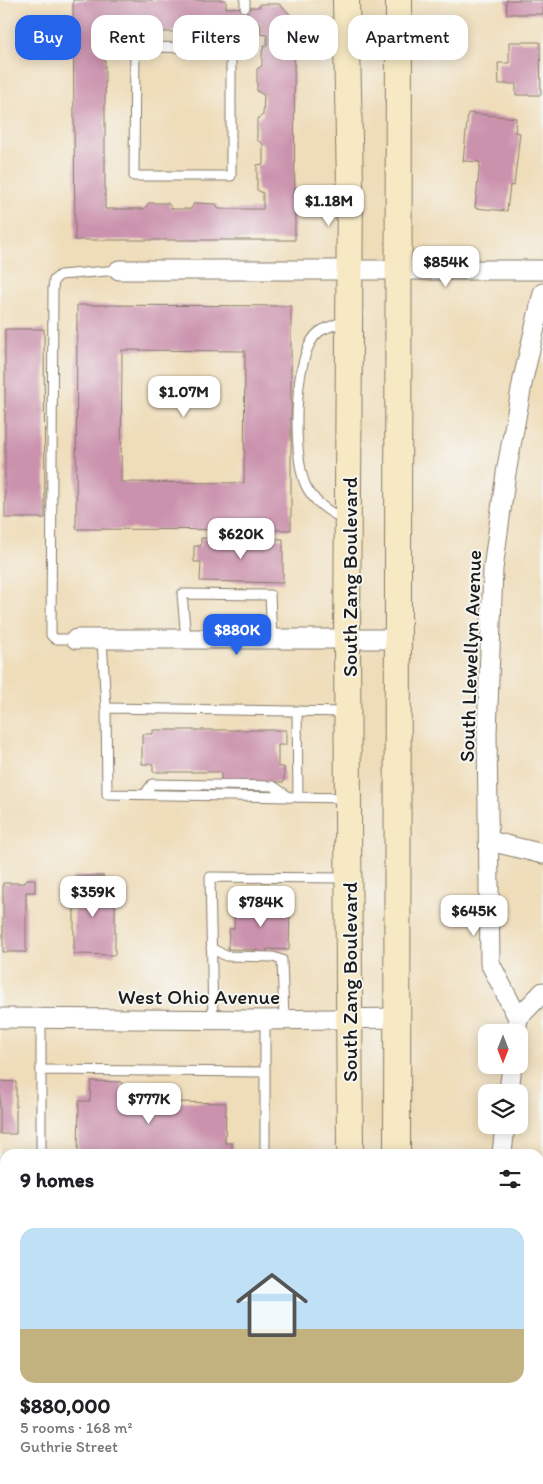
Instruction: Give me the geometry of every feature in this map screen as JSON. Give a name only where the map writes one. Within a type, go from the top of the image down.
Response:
[{"type":"street","name":"South Zang Boulevard","points":[[346,0],[349,271],[347,640],[349,712],[350,1149]]},
{"type":"street","points":[[397,1149],[399,0]]},
{"type":"street","points":[[119,270],[543,270]]},
{"type":"street","name":"South Llewellyn Avenue","points":[[517,1024],[490,963],[490,841],[487,733],[493,569],[506,473],[521,388],[543,293]]},
{"type":"street","points":[[76,639],[399,639]]},
{"type":"street","points":[[490,841],[543,854]]},
{"type":"street","points":[[518,1024],[543,992]]},
{"type":"street","name":"West Ohio Avenue","points":[[0,1018],[265,1020],[398,1018]]},
{"type":"street","points":[[503,1149],[504,1134]]},
{"type":"lane","points":[[135,47],[232,48],[231,176],[134,176],[135,47]]},
{"type":"lane","points":[[76,639],[55,639],[51,635],[54,280],[60,275],[119,270]]},
{"type":"lane","points":[[348,523],[321,507],[305,484],[297,445],[296,403],[305,355],[318,333],[349,319]]},
{"type":"lane","points":[[186,639],[182,594],[270,595],[272,639]]},
{"type":"lane","points":[[102,639],[106,708],[107,794],[349,798]]},
{"type":"lane","points":[[106,708],[349,712]]},
{"type":"lane","points":[[294,797],[297,712]]},
{"type":"lane","points":[[213,1019],[210,877],[348,878]]},
{"type":"lane","points":[[211,948],[226,956],[273,957],[282,960],[284,1019]]},
{"type":"lane","points":[[41,1017],[41,1149]]},
{"type":"lane","points":[[265,1020],[265,1149]]},
{"type":"lane","points":[[40,1070],[264,1072]]},
{"type":"building","points":[[73,0],[226,0],[226,8],[260,7],[260,4],[279,4],[289,13],[290,15],[269,15],[269,60],[294,60],[295,240],[75,240],[74,60],[81,60],[81,15],[73,15]],"holes":[[[91,15],[163,15],[163,32],[173,32],[173,15],[259,15],[259,23],[261,23],[260,34],[267,35],[267,46],[264,46],[262,52],[262,66],[257,69],[257,91],[264,95],[263,115],[257,119],[257,140],[263,144],[263,164],[257,165],[257,190],[263,193],[263,209],[219,209],[216,204],[194,203],[191,209],[172,209],[168,203],[149,203],[144,209],[105,209],[105,60],[91,60]]]},
{"type":"building","points":[[506,0],[543,0],[543,14],[507,14]]},
{"type":"building","points":[[509,42],[540,42],[541,95],[516,95],[516,84],[499,84],[498,63],[509,63]]},
{"type":"building","points":[[468,113],[516,118],[515,132],[520,133],[514,186],[510,185],[507,211],[475,208],[480,162],[463,161]]},
{"type":"building","points":[[77,305],[291,306],[291,530],[76,529]],"holes":[[[122,350],[245,351],[244,483],[121,482]]]},
{"type":"building","points":[[5,329],[44,329],[45,518],[5,518]]},
{"type":"building","points":[[201,538],[283,539],[283,583],[200,581],[201,562],[194,562],[194,546],[201,546]]},
{"type":"building","points":[[153,730],[286,730],[286,745],[278,745],[278,767],[284,767],[284,782],[236,782],[236,780],[221,780],[221,772],[153,772],[153,764],[142,764],[142,734],[153,734]]},
{"type":"building","points":[[74,876],[104,876],[104,904],[115,904],[115,955],[74,954]]},
{"type":"building","points":[[27,879],[35,879],[35,892],[26,892],[26,952],[3,952],[3,883],[25,883]]},
{"type":"building","points":[[235,904],[290,905],[289,950],[267,949],[267,953],[258,952],[258,950],[228,949],[229,929],[234,929]]},
{"type":"building","points":[[0,1081],[16,1082],[16,1134],[0,1134]]},
{"type":"building","points":[[91,1081],[122,1082],[122,1101],[226,1103],[225,1143],[232,1143],[232,1149],[78,1149],[79,1101],[90,1101]]}]
